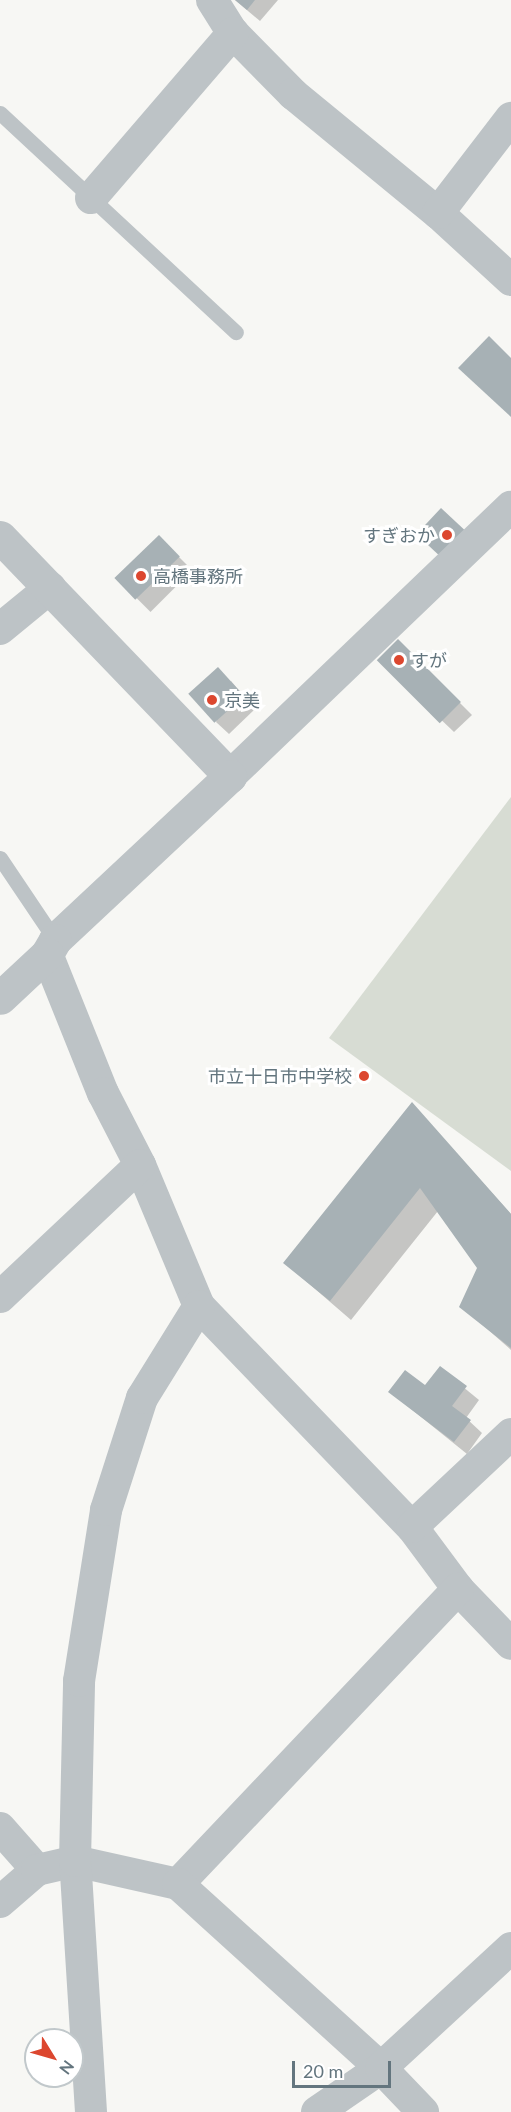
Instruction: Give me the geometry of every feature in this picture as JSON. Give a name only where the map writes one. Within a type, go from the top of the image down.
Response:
[{"type":"street","points":[[212,0],[233,33],[293,94],[438,213],[511,280]]},
{"type":"street","points":[[91,198],[233,33]]},
{"type":"street","points":[[438,213],[511,118]]},
{"type":"street","points":[[0,998],[511,507]]},
{"type":"street","points":[[0,537],[230,776]]},
{"type":"street","points":[[0,629],[50,588]]},
{"type":"street","points":[[51,947],[103,1093],[140,1165],[200,1306],[412,1527],[458,1589],[511,1644]]},
{"type":"street","points":[[0,1297],[140,1165]]},
{"type":"street","points":[[91,2112],[75,1861],[79,1681],[106,1510],[142,1398],[200,1306]]},
{"type":"street","points":[[412,1527],[511,1434]]},
{"type":"street","points":[[178,1884],[458,1589]]},
{"type":"street","points":[[0,1828],[37,1870]]},
{"type":"street","points":[[0,1902],[37,1870],[75,1861],[178,1884],[381,2068],[423,2112]]},
{"type":"street","points":[[316,2112],[381,2068],[511,1948]]},
{"type":"lane","points":[[0,113],[236,332]]},
{"type":"lane","points":[[0,858],[51,947]]},
{"type":"shaded area","points":[[511,797],[511,1171],[329,1038]]},
{"type":"building","points":[[235,0],[255,0],[247,10]]},
{"type":"building","points":[[489,336],[511,358],[511,417],[458,368]]},
{"type":"building","points":[[441,508],[465,531],[441,557],[416,534]]},
{"type":"building","points":[[159,535],[180,557],[135,600],[114,578]]},
{"type":"building","points":[[398,639],[461,702],[440,723],[377,660]]},
{"type":"building","points":[[218,667],[244,696],[214,723],[188,694]]},
{"type":"building","points":[[412,1102],[511,1214],[511,1348],[459,1307],[477,1268],[420,1188],[330,1301],[283,1263]]},
{"type":"building","points":[[440,1366],[467,1386],[452,1406],[471,1420],[454,1442],[388,1392],[405,1370],[425,1385]]},
{"type":"place","name":"すぎおか","points":[[447,535]]},
{"type":"place","name":"高橋事務所","points":[[141,576]]},
{"type":"place","name":"すが","points":[[399,660]]},
{"type":"place","name":"京美","points":[[212,700]]},
{"type":"place","name":"市立十日市中学校","points":[[364,1076]]}]
